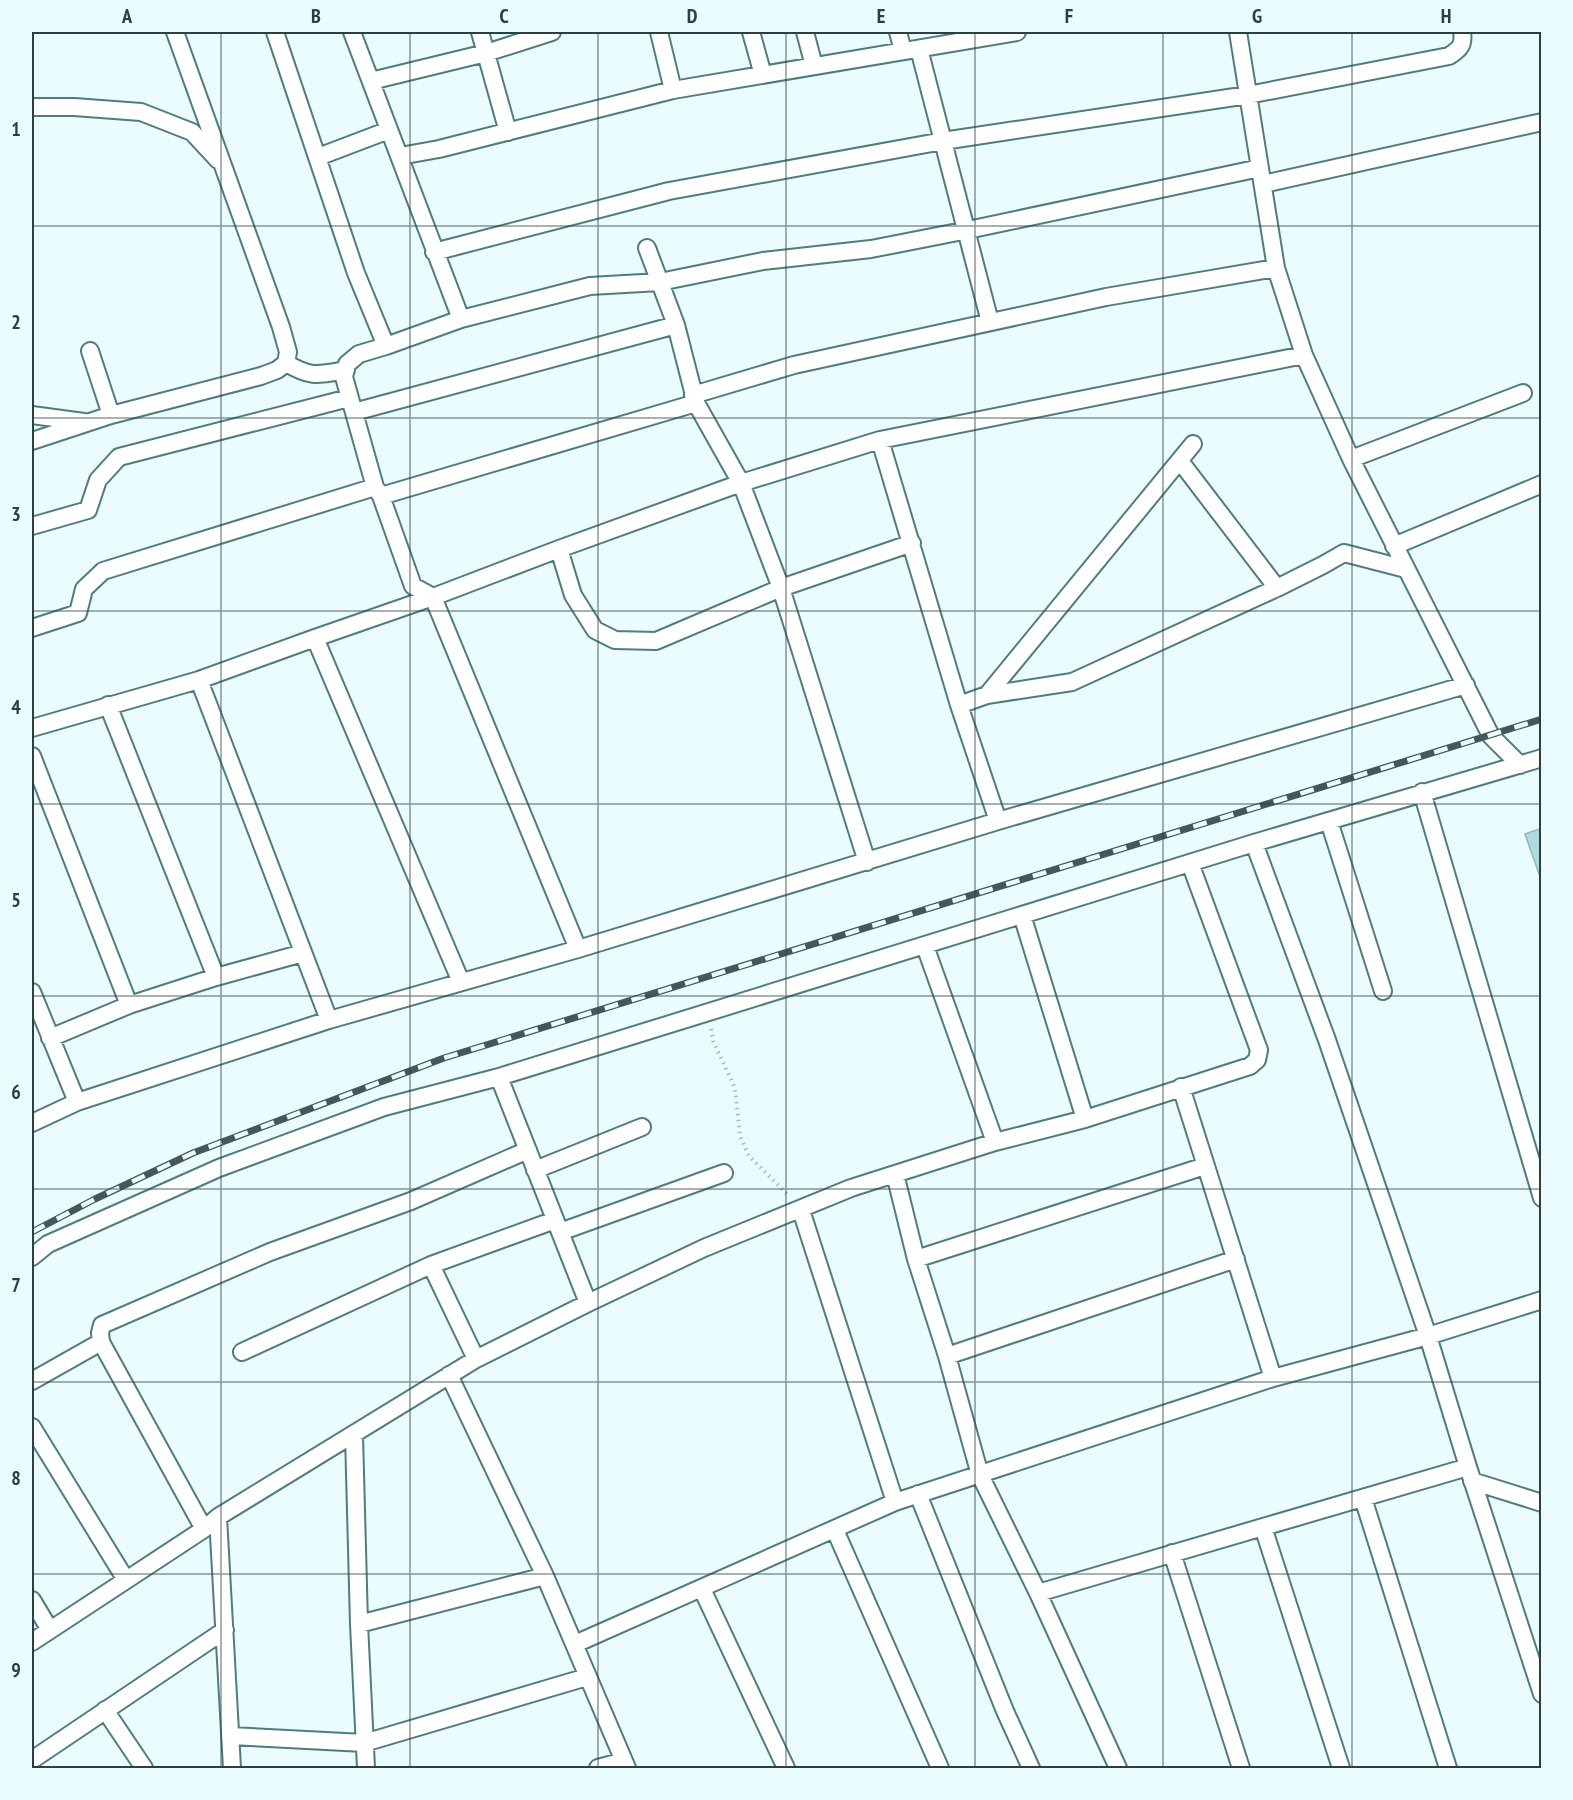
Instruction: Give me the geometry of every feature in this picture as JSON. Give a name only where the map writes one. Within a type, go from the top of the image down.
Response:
[{"type":"street","points":[[32,441],[111,415],[261,376],[277,370],[286,363],[288,352],[281,327],[175,32]]},
{"type":"street","points":[[275,32],[356,273],[386,346]]},
{"type":"street","points":[[352,32],[461,319]]},
{"type":"street","points":[[480,32],[508,132]]},
{"type":"street","points":[[371,81],[486,53],[552,32]]},
{"type":"street","points":[[659,32],[673,90]]},
{"type":"street","points":[[751,32],[763,75]]},
{"type":"street","points":[[805,32],[814,66]]},
{"type":"street","points":[[897,32],[911,50],[943,141],[968,230],[990,322]]},
{"type":"street","points":[[400,156],[439,149],[673,90],[911,50],[983,34],[1017,32]]},
{"type":"street","points":[[1238,32],[1276,268],[1304,355],[1351,459],[1491,736],[1521,765]]},
{"type":"street","points":[[434,252],[669,191],[943,141],[1248,95],[1449,56],[1460,50],[1464,40],[1462,32]]},
{"type":"street","points":[[32,107],[74,107],[141,112],[192,132],[223,166]]},
{"type":"street","points":[[1263,184],[1542,122]]},
{"type":"street","points":[[318,157],[389,130]]},
{"type":"street","points":[[578,949],[433,597],[413,586],[378,491],[351,405],[344,377],[348,364],[359,354],[461,319],[590,286],[660,282],[763,261],[871,249],[1260,168]]},
{"type":"street","points":[[646,248],[676,325],[694,399],[741,483],[781,588],[867,862]]},
{"type":"street","points":[[32,628],[78,613],[84,588],[103,571],[694,399],[794,364],[1106,297],[1276,268]]},
{"type":"street","points":[[32,526],[88,510],[99,480],[119,457],[351,405],[676,325]]},
{"type":"street","points":[[90,351],[111,415]]},
{"type":"street","points":[[32,728],[199,681],[741,483],[880,440],[1304,355]]},
{"type":"street","points":[[286,363],[304,373],[324,374],[346,370]]},
{"type":"street","points":[[1351,459],[1523,393]]},
{"type":"street","points":[[32,415],[88,423]]},
{"type":"street","points":[[880,440],[959,705],[998,821]]},
{"type":"street","points":[[987,695],[1193,444]]},
{"type":"street","points":[[1180,461],[1277,588]]},
{"type":"street","points":[[1394,546],[1542,484]]},
{"type":"street","points":[[559,549],[573,595],[595,630],[615,640],[656,641],[781,588],[912,543]]},
{"type":"street","points":[[959,705],[987,695],[1072,682],[1277,588],[1344,553],[1406,569]]},
{"type":"street","points":[[315,638],[461,982]]},
{"type":"street","points":[[199,681],[328,1020]]},
{"type":"street","points":[[32,1123],[77,1102],[328,1020],[578,949],[998,821],[1466,685]]},
{"type":"street","points":[[108,705],[216,977]]},
{"type":"street","points":[[32,756],[129,1005]]},
{"type":"street","points":[[32,1257],[48,1244],[219,1168],[384,1107],[499,1077],[1254,843],[1542,758]]},
{"type":"street","points":[[1422,792],[1542,1198]]},
{"type":"street","points":[[1329,821],[1383,991]]},
{"type":"street","points":[[1254,843],[1327,1040],[1428,1336],[1470,1474],[1542,1694]]},
{"type":"street","points":[[32,1642],[204,1529],[218,1517],[476,1359],[704,1248],[851,1188],[995,1142],[1085,1119],[1250,1066],[1257,1060],[1259,1050],[1190,863]]},
{"type":"street","points":[[1022,915],[1085,1119]]},
{"type":"street","points":[[926,946],[995,1142]]},
{"type":"street","points":[[50,1038],[129,1005],[216,977],[303,953]]},
{"type":"street","points":[[32,992],[77,1102]]},
{"type":"street","points":[[499,1077],[588,1303]]},
{"type":"street","points":[[1181,1087],[1273,1378]]},
{"type":"street","points":[[535,1170],[642,1127]]},
{"type":"street","points":[[204,1529],[101,1342],[102,1325],[270,1252],[411,1201],[528,1150]]},
{"type":"street","points":[[916,1260],[1205,1166]]},
{"type":"street","points":[[242,1352],[431,1264],[724,1173]]},
{"type":"street","points":[[895,1174],[916,1260],[980,1475],[1038,1593],[1119,1768]]},
{"type":"street","points":[[801,1210],[895,1502]]},
{"type":"street","points":[[946,1356],[1236,1259]]},
{"type":"street","points":[[431,1264],[476,1359]]},
{"type":"street","points":[[575,1644],[895,1502],[1273,1378],[1428,1336],[1542,1300]]},
{"type":"street","points":[[32,1381],[101,1342]]},
{"type":"street","points":[[449,1375],[575,1644],[626,1765],[598,1768]]},
{"type":"street","points":[[32,1427],[126,1580]]},
{"type":"street","points":[[354,1435],[359,1624],[366,1768]]},
{"type":"street","points":[[1038,1593],[1363,1498],[1470,1474],[1542,1503]]},
{"type":"street","points":[[918,1494],[1030,1768]]},
{"type":"street","points":[[1363,1498],[1448,1768]]},
{"type":"street","points":[[218,1517],[232,1768]]},
{"type":"street","points":[[1263,1527],[1341,1768]]},
{"type":"street","points":[[835,1530],[940,1768]]},
{"type":"street","points":[[1172,1553],[1241,1768]]},
{"type":"street","points":[[359,1624],[544,1576]]},
{"type":"street","points":[[702,1589],[786,1768]]},
{"type":"street","points":[[32,1600],[50,1630]]},
{"type":"street","points":[[32,1760],[225,1630]]},
{"type":"street","points":[[230,1736],[364,1743],[587,1677]]},
{"type":"street","points":[[105,1710],[144,1768]]},
{"type":"path","points":[[708,1011],[713,1041],[735,1088],[740,1136],[749,1156],[781,1186],[801,1210]]},
{"type":"building","points":[[1542,828],[1542,874],[1539,874],[1525,834]]},
{"type":"railway","points":[[32,1232],[95,1199],[193,1153],[444,1058],[1542,719]]}]
